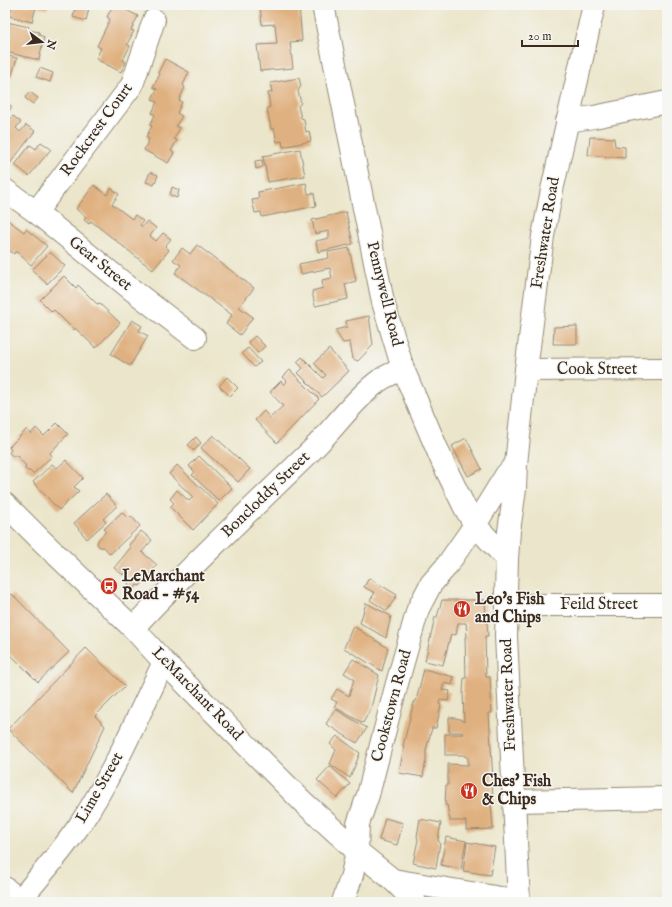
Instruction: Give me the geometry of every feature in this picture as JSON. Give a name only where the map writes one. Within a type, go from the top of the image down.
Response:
[{"type":"street","name":"Pennywell Road","points":[[323,5],[383,302],[403,369],[443,464],[465,508],[475,525],[507,559]]},
{"type":"street","name":"Freshwater Road","points":[[519,901],[506,636],[506,592],[509,531],[515,489],[516,464],[526,370],[543,236],[567,121],[594,5]]},
{"type":"street","name":"Rockcrest Court","points":[[36,212],[132,85],[154,20]]},
{"type":"street","points":[[567,121],[667,102]]},
{"type":"street","name":"Gear Street","points":[[5,190],[36,212],[131,289],[195,338]]},
{"type":"street","name":"Boncloddy Street","points":[[133,628],[202,557],[317,445],[356,402],[377,382],[403,369]]},
{"type":"street","name":"Cook Street","points":[[526,370],[667,369]]},
{"type":"street","points":[[475,525],[506,475],[516,464]]},
{"type":"street","name":"LeMarchant Road","points":[[5,504],[133,628],[164,662],[303,802],[357,851],[393,880],[415,902]]},
{"type":"street","name":"Cookstown Road","points":[[343,902],[352,876],[357,851],[358,824],[368,795],[418,609],[431,584],[445,568],[475,525]]},
{"type":"street","name":"Feild Street","points":[[507,607],[532,604],[667,605]]},
{"type":"street","name":"Lime Street","points":[[16,898],[52,862],[79,826],[121,752],[164,662]]},
{"type":"street","points":[[514,801],[667,798]]},
{"type":"street","name":"LeMarchant Road","points":[[393,880],[519,901]]},
{"type":"building","points":[[12,5],[48,5],[47,9],[36,7],[32,22],[9,16]]},
{"type":"building","points":[[76,5],[89,8],[86,21],[73,17]]},
{"type":"building","points":[[113,5],[116,5],[138,16],[131,30],[134,31],[127,44],[130,46],[123,60],[126,62],[121,72],[96,59],[101,48],[97,46],[110,19],[107,17]]},
{"type":"building","points":[[299,5],[302,41],[290,42],[293,68],[260,71],[257,45],[277,44],[275,24],[262,25],[260,6]]},
{"type":"building","points":[[7,22],[29,27],[28,30],[39,32],[39,35],[44,37],[39,60],[5,52],[5,29]]},
{"type":"building","points":[[5,55],[17,58],[12,75],[5,85]]},
{"type":"building","points":[[165,59],[189,72],[183,85],[185,87],[179,100],[182,102],[177,113],[182,116],[176,126],[180,128],[174,139],[177,140],[171,151],[174,153],[168,163],[144,150],[149,139],[146,137],[152,126],[150,125],[155,115],[152,113],[157,102],[152,99],[157,89],[153,87],[160,74],[158,73]]},
{"type":"building","points":[[40,68],[53,73],[50,82],[36,77]]},
{"type":"building","points":[[299,78],[301,86],[298,91],[301,103],[298,106],[301,118],[304,119],[306,132],[309,131],[311,141],[283,147],[282,141],[277,142],[274,128],[271,129],[267,108],[270,107],[268,93],[272,92],[270,83]]},
{"type":"building","points":[[30,92],[38,98],[33,104],[25,98]]},
{"type":"building","points":[[5,101],[12,107],[5,116]]},
{"type":"building","points":[[13,116],[21,122],[16,128],[20,132],[26,125],[35,131],[8,166],[5,163],[5,120],[8,122]]},
{"type":"building","points":[[590,137],[614,138],[615,146],[625,147],[625,158],[588,155]]},
{"type":"building","points":[[41,142],[51,149],[29,176],[15,165],[30,145],[36,149]]},
{"type":"building","points":[[300,149],[305,176],[268,182],[263,156]]},
{"type":"building","points":[[262,160],[263,167],[256,169],[255,161]]},
{"type":"building","points":[[150,172],[158,175],[154,185],[146,182]]},
{"type":"building","points":[[306,183],[308,194],[314,193],[316,206],[262,217],[261,212],[255,213],[252,200],[259,199],[258,192]]},
{"type":"building","points":[[94,185],[107,195],[111,188],[119,194],[112,204],[132,219],[135,215],[143,221],[140,225],[142,227],[147,221],[156,228],[150,236],[156,241],[163,233],[171,239],[165,246],[169,250],[153,270],[91,221],[89,224],[84,220],[86,217],[76,209]]},
{"type":"building","points":[[172,187],[179,190],[177,198],[170,195]]},
{"type":"building","points":[[346,212],[353,244],[318,252],[316,241],[329,238],[329,231],[315,234],[312,220]]},
{"type":"building","points":[[5,218],[24,232],[26,229],[47,246],[31,265],[16,251],[14,254],[5,247]]},
{"type":"building","points":[[197,245],[254,288],[239,307],[253,317],[240,335],[226,324],[232,315],[175,273],[181,265],[173,260],[182,248],[190,254]]},
{"type":"building","points":[[349,248],[356,281],[345,284],[348,299],[315,306],[312,291],[323,288],[322,280],[332,278],[330,268],[301,274],[299,264],[329,258],[328,252]]},
{"type":"building","points":[[50,252],[65,266],[47,284],[32,270]]},
{"type":"building","points":[[64,276],[76,288],[78,285],[97,304],[99,303],[120,323],[96,348],[75,328],[74,330],[54,310],[52,312],[40,300]]},
{"type":"building","points":[[369,316],[373,345],[358,361],[353,359],[350,342],[343,343],[335,330],[347,327],[346,321]]},
{"type":"building","points":[[132,320],[142,326],[139,331],[148,336],[130,366],[111,354]]},
{"type":"building","points":[[577,326],[577,344],[553,344],[554,327]]},
{"type":"building","points":[[255,336],[265,346],[258,353],[248,342]]},
{"type":"building","points":[[248,348],[261,362],[254,367],[242,353]]},
{"type":"building","points":[[329,349],[349,371],[322,397],[298,373],[303,368],[297,362],[302,357],[323,378],[326,375],[314,363]]},
{"type":"building","points":[[290,370],[319,399],[277,443],[255,420],[264,411],[270,418],[283,406],[270,392],[281,381],[284,385],[287,381],[283,377]]},
{"type":"building","points":[[227,377],[238,388],[230,396],[219,386]]},
{"type":"building","points":[[57,423],[68,434],[50,453],[52,456],[33,474],[25,469],[26,466],[17,456],[13,456],[9,453],[11,450],[9,447],[27,429],[31,434],[36,428],[44,436]]},
{"type":"building","points":[[213,435],[250,469],[238,482],[201,448]]},
{"type":"building","points":[[196,437],[201,443],[194,451],[188,445]]},
{"type":"building","points":[[466,438],[482,469],[468,476],[452,446]]},
{"type":"building","points":[[199,456],[232,488],[219,501],[192,475],[195,472],[189,466]]},
{"type":"building","points":[[66,460],[83,478],[74,487],[79,491],[59,510],[33,482],[52,464],[57,468]]},
{"type":"building","points":[[177,465],[218,504],[193,530],[170,507],[174,503],[170,499],[177,490],[189,501],[193,497],[169,474]]},
{"type":"building","points":[[106,494],[117,506],[103,519],[106,522],[87,539],[74,523]]},
{"type":"building","points":[[122,512],[128,519],[131,516],[140,526],[110,554],[104,547],[100,547],[97,544],[98,540],[106,531],[104,529]]},
{"type":"building","points":[[141,531],[152,540],[142,552],[157,565],[140,586],[137,585],[135,588],[132,588],[128,584],[130,578],[114,568],[131,547],[129,545]]},
{"type":"building","points":[[369,578],[397,595],[387,611],[370,600],[375,593],[364,587]]},
{"type":"building","points":[[12,594],[69,652],[38,682],[5,649],[5,601]]},
{"type":"building","points":[[442,600],[485,600],[488,636],[485,636],[486,677],[490,677],[492,713],[489,713],[493,780],[493,802],[491,801],[493,829],[466,830],[466,821],[450,821],[447,805],[445,805],[446,785],[448,785],[448,764],[468,765],[468,758],[463,755],[445,755],[445,734],[464,734],[461,732],[449,732],[449,717],[460,719],[464,722],[463,693],[464,678],[466,678],[465,637],[467,637],[466,623],[458,623],[456,635],[451,634],[443,665],[425,661],[435,617],[437,617]]},
{"type":"building","points":[[366,603],[391,616],[386,638],[360,623]]},
{"type":"building","points":[[353,626],[388,648],[382,671],[344,648]]},
{"type":"building","points":[[86,648],[125,686],[95,716],[105,726],[73,793],[8,729]]},
{"type":"building","points":[[353,659],[379,675],[371,708],[363,723],[334,707],[337,702],[331,699],[337,689],[349,696],[354,679],[344,673]]},
{"type":"building","points":[[424,669],[454,677],[452,685],[444,683],[442,690],[450,691],[448,701],[440,700],[439,704],[441,705],[436,728],[432,728],[426,750],[423,777],[399,773],[403,746],[414,701],[416,701]]},
{"type":"building","points":[[335,709],[367,728],[357,743],[326,724]]},
{"type":"building","points":[[337,736],[360,753],[350,778],[330,764],[336,750],[330,744]]},
{"type":"building","points":[[330,766],[350,784],[337,798],[317,780]]},
{"type":"building","points":[[385,818],[403,823],[397,845],[379,840]]},
{"type":"building","points":[[420,819],[441,823],[438,840],[440,843],[436,868],[413,863],[418,840],[417,836]]},
{"type":"building","points":[[446,837],[466,841],[461,869],[441,865]]},
{"type":"building","points":[[467,842],[495,847],[490,875],[463,871]]},
{"type":"place","name":"LeMarchant Road - #54","points":[[109,586]]},
{"type":"place","name":"Leo's Fish and Chips","points":[[462,609]]},
{"type":"place","name":"Ches' Fish & Chips","points":[[469,791]]}]
